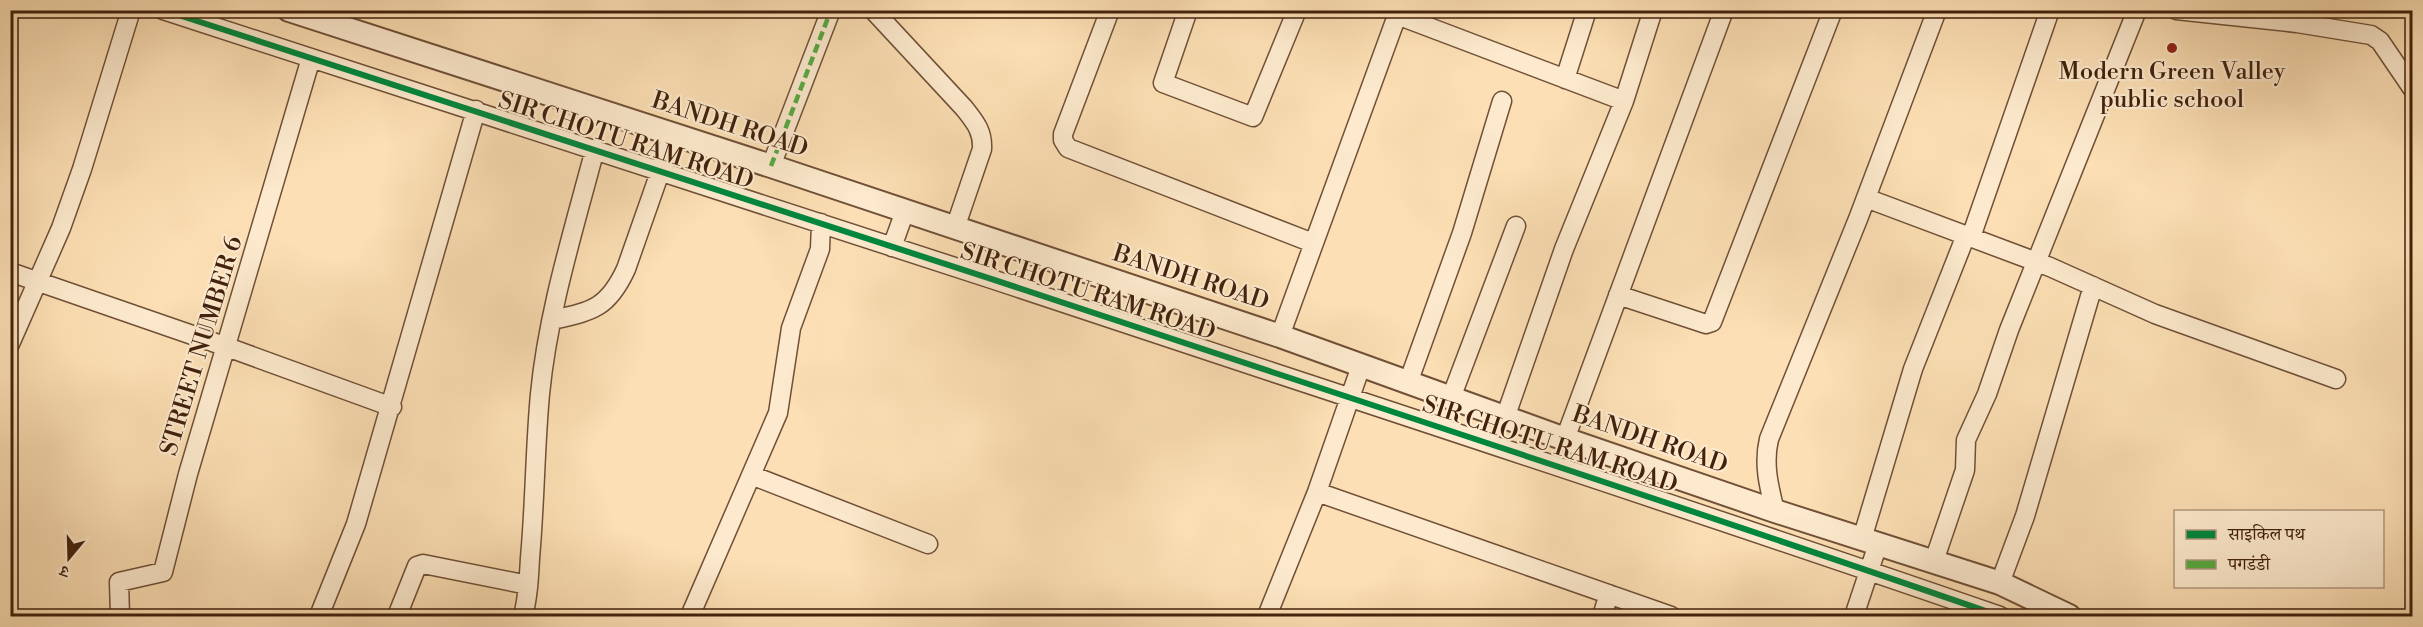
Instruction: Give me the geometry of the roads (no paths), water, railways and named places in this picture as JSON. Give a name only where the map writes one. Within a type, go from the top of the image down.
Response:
[{"type":"street","points":[[10,344],[38,282],[82,170],[131,10]]},
{"type":"street","name":"SIR CHOTU RAM ROAD","points":[[163,10],[821,223],[2000,616]]},
{"type":"street","name":"BANDH ROAD","points":[[290,10],[771,166],[1280,336],[1565,439],[1775,511],[2000,583],[2069,616]]},
{"type":"street","points":[[771,166],[831,10]]},
{"type":"street","points":[[873,10],[964,108],[978,125],[983,138],[980,157],[955,228]]},
{"type":"street","points":[[1110,10],[1064,134],[1065,145],[1313,243]]},
{"type":"street","points":[[1188,10],[1163,83],[1253,117],[1297,10]]},
{"type":"street","points":[[1565,79],[1587,10]]},
{"type":"street","points":[[1505,418],[1564,249],[1624,101],[1653,10]]},
{"type":"street","points":[[1565,439],[1724,10]]},
{"type":"street","points":[[1618,295],[1706,324],[1712,322],[1833,10]]},
{"type":"street","points":[[1775,511],[1766,468],[1769,440],[1866,198],[1937,10]]},
{"type":"street","points":[[1854,616],[1869,571],[1870,542],[1913,369],[1968,236],[2050,10]]},
{"type":"street","points":[[1934,561],[1963,477],[1966,440],[1987,394],[2009,330],[2138,10]]},
{"type":"street","points":[[2176,10],[2297,23],[2371,35],[2379,41],[2412,88]]},
{"type":"street","points":[[1280,336],[1398,13],[1624,101]]},
{"type":"street","name":"STREET NUMBER 6","points":[[120,616],[119,582],[163,572],[188,474],[311,58]]},
{"type":"street","points":[[1408,383],[1462,233],[1502,101]]},
{"type":"street","points":[[319,616],[356,524],[392,407],[476,110]]},
{"type":"street","points":[[552,320],[591,309],[609,299],[617,289],[662,171],[673,135]]},
{"type":"street","points":[[523,616],[534,517],[540,391],[562,274],[595,149]]},
{"type":"street","points":[[1866,198],[2038,262],[2155,314],[2336,379]]},
{"type":"street","points":[[892,247],[905,212]]},
{"type":"street","points":[[690,616],[777,413],[791,328],[820,249],[821,223]]},
{"type":"street","points":[[1451,398],[1516,226]]},
{"type":"street","points":[[10,272],[392,407]]},
{"type":"street","points":[[2000,583],[2025,516],[2093,286]]},
{"type":"street","points":[[1268,616],[1317,492],[1361,366]]},
{"type":"street","points":[[751,475],[928,544]]},
{"type":"street","points":[[1317,492],[1671,616]]},
{"type":"street","points":[[397,616],[417,566],[423,564],[528,585]]},
{"type":"street","points":[[1602,616],[1609,594]]},
{"type":"place","name":"Modern Green Valley public school","points":[[2172,48]]}]
